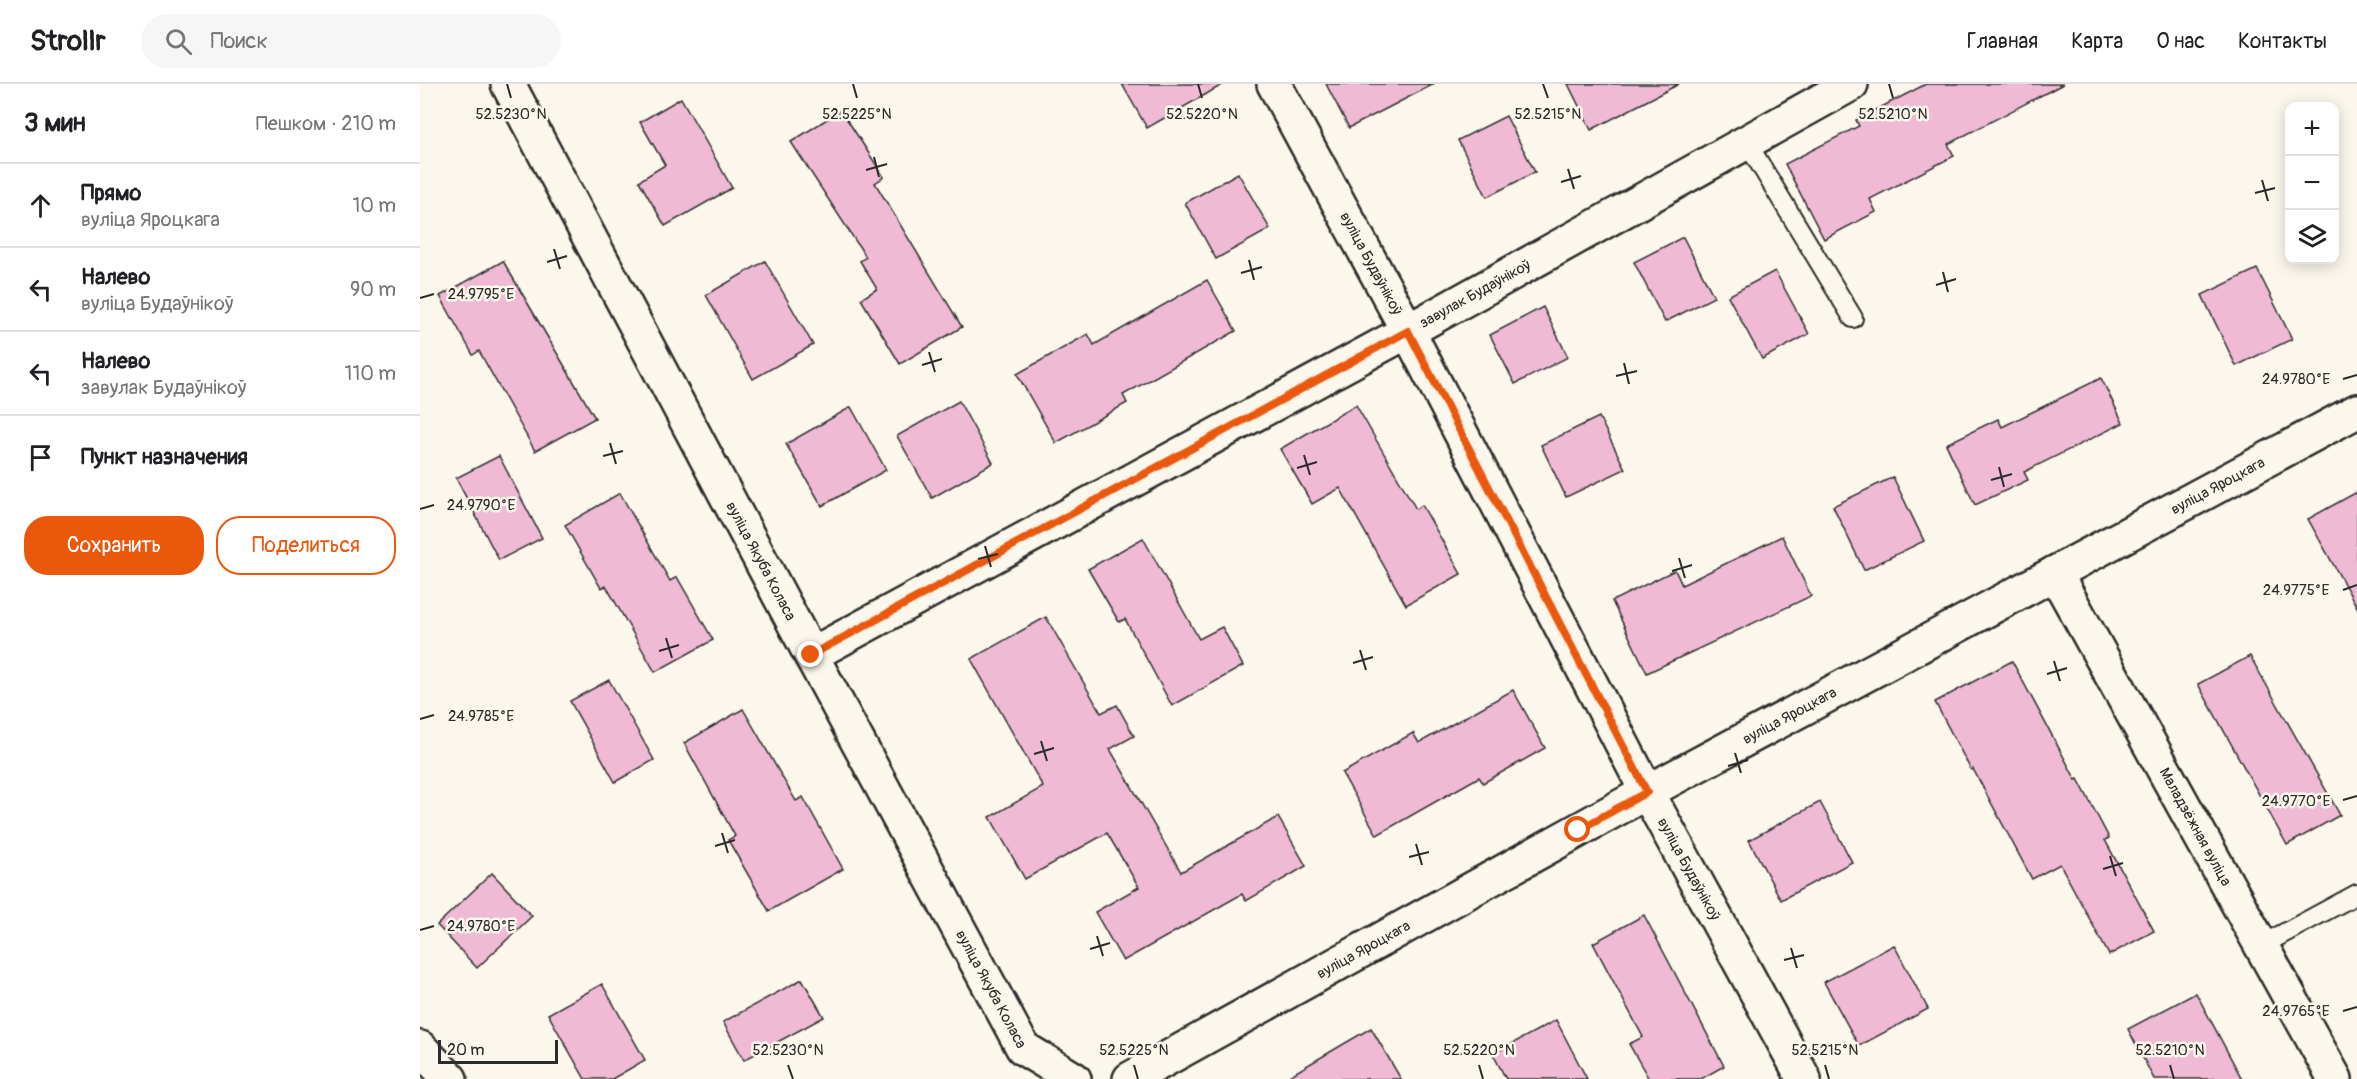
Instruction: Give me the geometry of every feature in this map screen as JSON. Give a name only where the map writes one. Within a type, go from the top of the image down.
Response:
[{"type":"street","name":"вуліца Якуба Коласа","points":[[508,84],[811,655],[1023,1048],[1074,1079]]},
{"type":"street","name":"вуліца Будаўнікоў","points":[[1274,84],[1408,331],[1647,792],[1804,1079]]},
{"type":"street","name":"завулак Будаўнікоў","points":[[811,655],[1408,331],[1851,84]]},
{"type":"street","name":"вуліца Яроцкага","points":[[1130,1079],[1647,792],[2357,411]]},
{"type":"street","name":"Маладзёжная вуліца","points":[[2055,573],[2335,1079]]},
{"type":"street","points":[[420,1048],[450,1079]]},
{"type":"lane","points":[[1746,141],[1853,318]]},
{"type":"lane","points":[[2262,945],[2357,894]]},
{"type":"building","points":[[1122,84],[1224,84],[1147,128]]},
{"type":"building","points":[[1326,84],[1434,84],[1349,128]]},
{"type":"building","points":[[1568,84],[1679,84],[1591,130]]},
{"type":"building","points":[[1926,84],[2063,84],[1948,144],[1954,156],[1870,199],[1876,212],[1824,239],[1785,164],[1859,126],[1856,120]]},
{"type":"building","points":[[681,98],[732,188],[665,226],[639,181],[665,165],[640,122]]},
{"type":"building","points":[[841,110],[884,177],[875,183],[962,327],[900,364],[861,299],[877,289],[860,261],[866,257],[791,142]]},
{"type":"building","points":[[1506,116],[1535,172],[1487,197],[1458,140]]},
{"type":"building","points":[[1238,173],[1270,229],[1216,259],[1185,203]]},
{"type":"building","points":[[1683,237],[1714,297],[1665,322],[1634,262]]},
{"type":"building","points":[[503,261],[595,418],[535,451],[479,351],[473,355],[440,296]]},
{"type":"building","points":[[765,261],[813,345],[753,379],[706,295]]},
{"type":"building","points":[[2257,269],[2292,339],[2236,366],[2202,295]]},
{"type":"building","points":[[1775,271],[1809,334],[1762,359],[1728,296]]},
{"type":"building","points":[[1207,280],[1236,331],[1123,395],[1127,403],[1056,443],[1017,374],[1088,334],[1094,345]]},
{"type":"building","points":[[1543,307],[1568,357],[1515,384],[1490,335]]},
{"type":"building","points":[[2101,378],[2123,423],[2024,472],[2028,480],[1975,505],[1946,444],[1998,419],[2002,427]]},
{"type":"building","points":[[959,401],[993,463],[932,498],[897,436]]},
{"type":"building","points":[[1356,405],[1416,509],[1422,505],[1461,574],[1406,605],[1340,488],[1312,504],[1280,449]]},
{"type":"building","points":[[851,407],[886,470],[822,506],[786,444]]},
{"type":"building","points":[[1599,417],[1625,469],[1566,497],[1541,445]]},
{"type":"building","points":[[499,456],[542,538],[499,560],[456,478]]},
{"type":"building","points":[[1893,477],[1924,541],[1864,570],[1833,506]]},
{"type":"building","points":[[2357,492],[2357,607],[2308,519]]},
{"type":"building","points":[[620,493],[670,581],[677,577],[713,640],[655,672],[606,586],[601,588],[565,525]]},
{"type":"building","points":[[1782,536],[1811,596],[1647,673],[1612,601],[1675,570],[1682,585]]},
{"type":"building","points":[[1143,538],[1199,639],[1222,627],[1243,666],[1172,706],[1125,619],[1119,622],[1088,569]]},
{"type":"building","points":[[1046,617],[1101,713],[1117,705],[1134,736],[1110,749],[1181,872],[1278,817],[1306,866],[1246,901],[1242,894],[1123,961],[1095,912],[1139,887],[1107,833],[1025,879],[990,817],[1043,787],[971,659]]},
{"type":"building","points":[[2250,656],[2340,815],[2287,845],[2198,684]]},
{"type":"building","points":[[2012,661],[2076,780],[2078,779],[2109,838],[2105,840],[2154,931],[2109,955],[2060,864],[2032,879],[1935,702]]},
{"type":"building","points":[[609,680],[654,760],[615,782],[570,701]]},
{"type":"building","points":[[1513,690],[1545,748],[1483,783],[1479,777],[1377,835],[1342,773],[1413,733],[1419,743]]},
{"type":"building","points":[[743,709],[796,801],[803,797],[843,869],[769,911],[728,840],[735,836],[684,743]]},
{"type":"building","points":[[1820,802],[1852,862],[1781,900],[1749,840]]},
{"type":"building","points":[[492,873],[532,916],[477,968],[437,925]]},
{"type":"building","points":[[1644,915],[1724,1066],[1701,1079],[1649,1079],[1629,1044],[1643,1037],[1593,943]]},
{"type":"building","points":[[1894,945],[1928,1009],[1859,1046],[1824,982]]},
{"type":"building","points":[[802,979],[824,1017],[744,1060],[723,1022]]},
{"type":"building","points":[[602,984],[645,1060],[612,1079],[585,1079],[548,1014]]},
{"type":"building","points":[[2196,993],[2242,1079],[2154,1079],[2128,1029]]},
{"type":"building","points":[[1556,1020],[1587,1079],[1506,1079],[1493,1054]]},
{"type":"building","points":[[1371,1028],[1401,1079],[1284,1079]]},
{"type":"route","points":[[811,655],[1408,331],[1647,792],[1578,830]]}]
